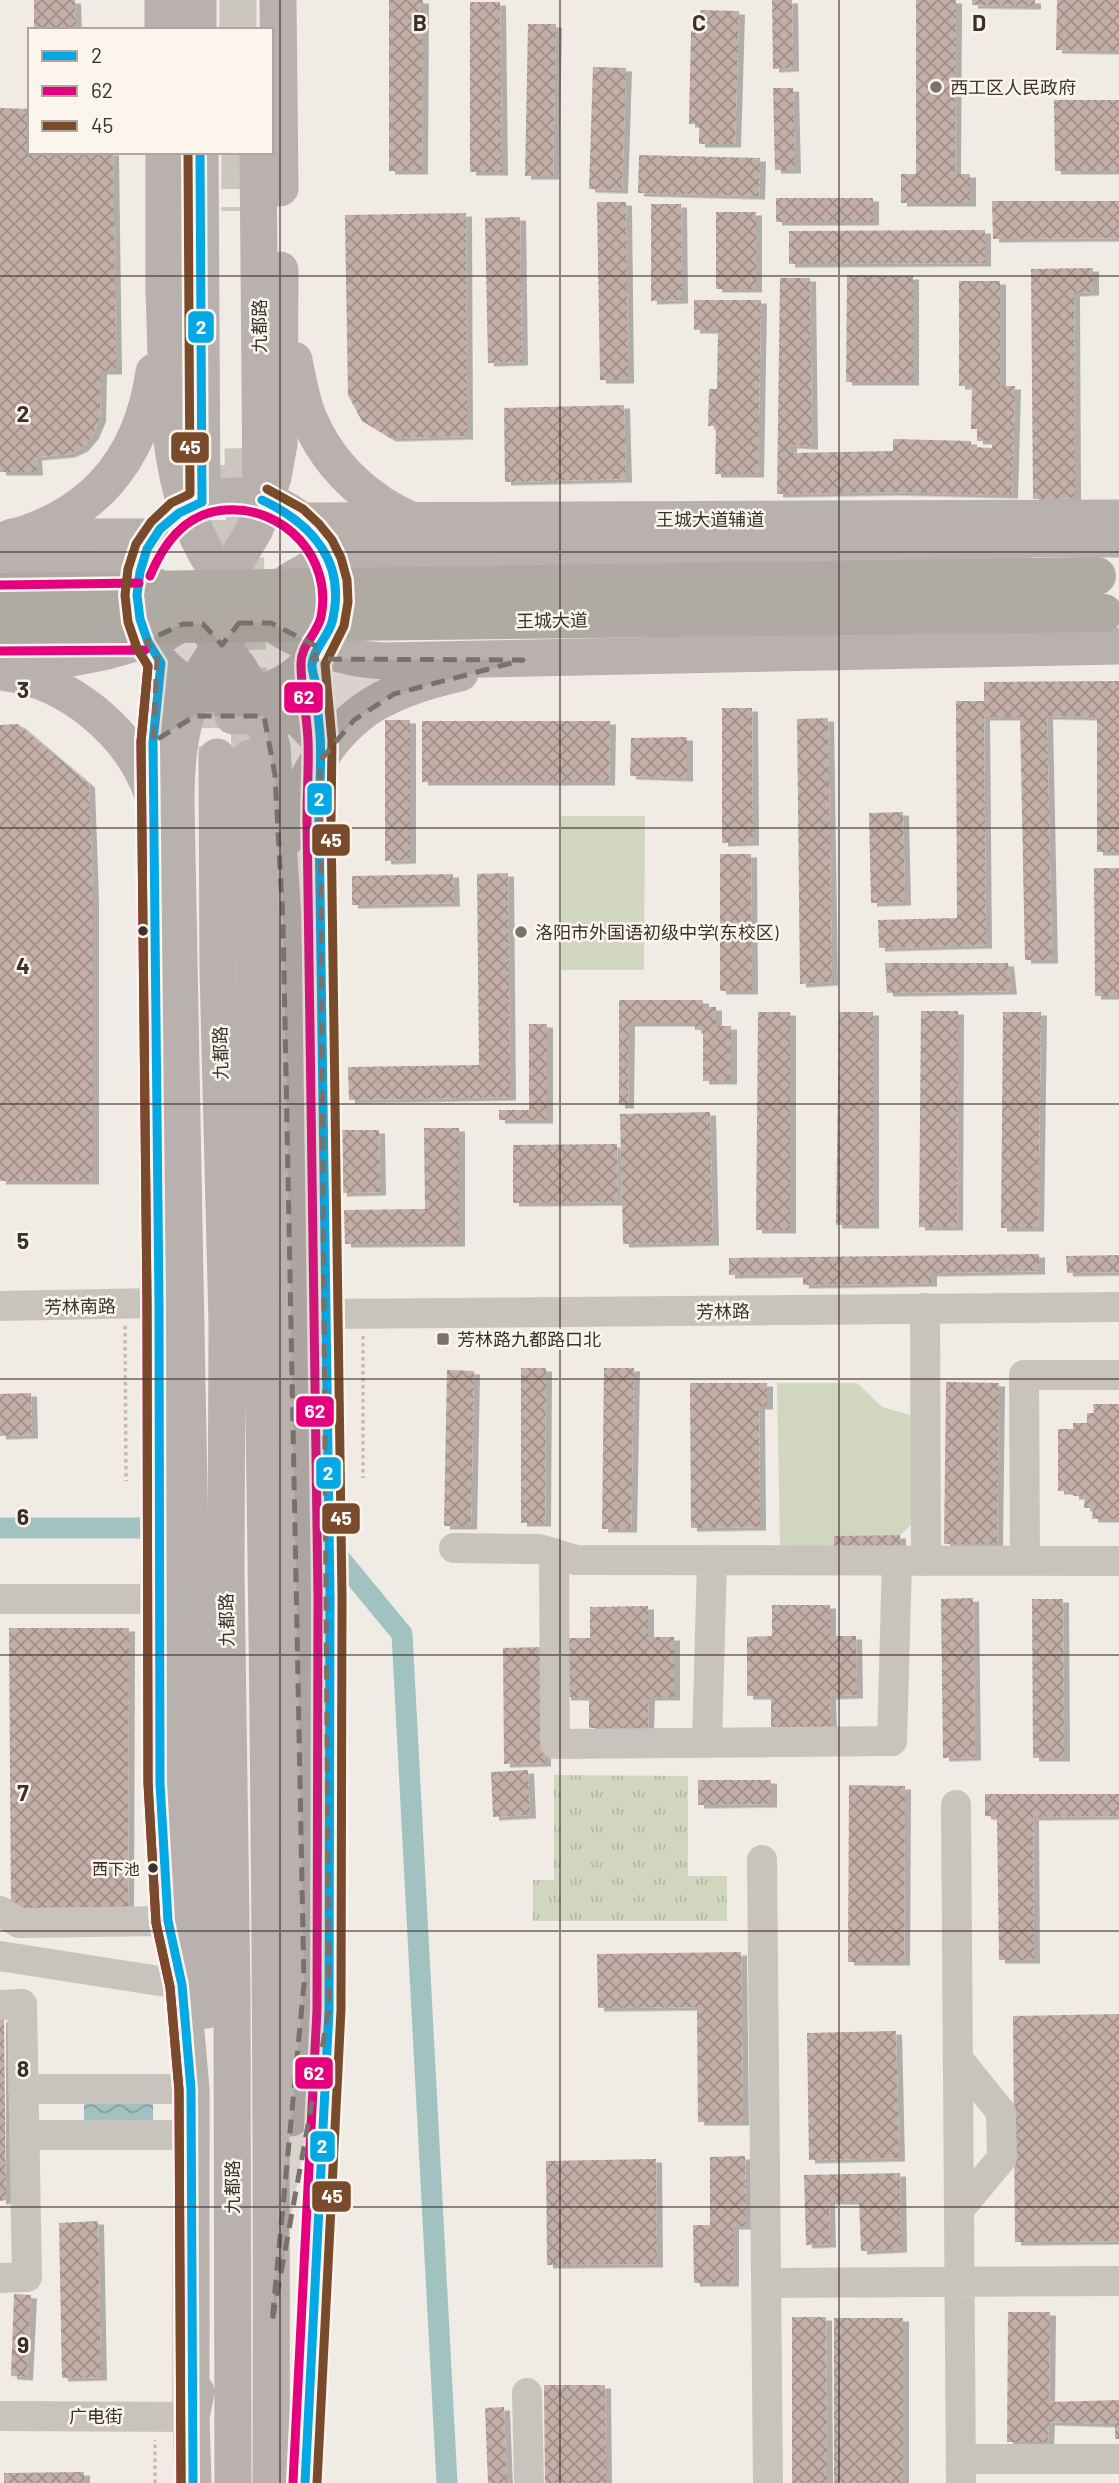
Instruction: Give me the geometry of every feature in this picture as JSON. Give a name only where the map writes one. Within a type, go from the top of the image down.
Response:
[{"type":"highway","name":"王城大道","points":[[0,592],[1094,563]]},
{"type":"highway","name":"王城大道","points":[[0,626],[1114,630]]},
{"type":"main road","points":[[163,0],[163,28]]},
{"type":"main road","points":[[198,0],[198,28]]},
{"type":"main road","points":[[257,0],[258,28]]},
{"type":"main road","points":[[0,664],[56,661],[107,651],[160,636],[194,616],[222,584],[255,529],[275,466],[280,422],[278,0]]},
{"type":"main road","points":[[164,154],[164,291],[170,440],[178,482],[191,522],[211,563],[240,599],[268,621],[299,639],[350,657],[384,661],[539,658],[1114,630]]},
{"type":"main road","points":[[200,154],[202,502]]},
{"type":"main road","name":"九都路","points":[[258,154],[262,500]]},
{"type":"main road","points":[[280,270],[305,410],[327,453],[342,472],[383,505],[428,526],[463,534],[522,539]]},
{"type":"main road","points":[[0,539],[48,526],[64,517],[98,492],[121,464],[141,427],[150,397],[164,291]]},
{"type":"main road","points":[[202,400],[212,409],[231,414],[252,409],[260,402]]},
{"type":"main road","points":[[0,639],[153,651],[186,684],[202,691],[240,696],[259,694],[292,678],[320,647],[333,620],[335,583],[330,566],[314,535],[302,521],[262,500],[233,496],[202,502],[181,512],[155,537],[145,553],[135,589],[136,608],[153,651],[148,1316],[143,1476],[159,1587],[160,1783],[169,1921],[193,1987],[232,2206],[173,2417]]},
{"type":"main road","name":"王城大道辅道","points":[[302,521],[1119,518]]},
{"type":"main road","points":[[866,519],[1004,558]]},
{"type":"main road","points":[[0,539],[155,537]]},
{"type":"main road","points":[[193,2483],[173,2417],[190,2135],[196,1857],[176,771],[182,730],[203,674],[248,612],[267,596],[341,557],[409,546],[522,539],[1119,539]]},
{"type":"main road","points":[[330,566],[1004,558],[1094,563],[1119,539]]},
{"type":"main road","points":[[0,558],[82,562],[131,573],[174,598],[204,625],[226,650],[255,694],[272,747],[283,921],[304,1984],[272,2322],[305,2483]]},
{"type":"main road","points":[[0,573],[139,571]]},
{"type":"main road","name":"王城大道","points":[[320,647],[499,635],[1114,630]]},
{"type":"main road","points":[[499,635],[615,661]]},
{"type":"main road","points":[[320,647],[615,661],[1119,656]]},
{"type":"main road","points":[[305,2483],[329,2010],[329,1497],[339,1323],[319,820],[320,647]]},
{"type":"main road","points":[[0,664],[153,651]]},
{"type":"main road","points":[[283,921],[286,850],[297,802],[311,774],[345,728],[373,705],[413,685],[489,666],[539,658]]},
{"type":"main road","points":[[0,672],[21,675],[50,684],[62,691],[106,723],[131,752],[149,785],[157,807],[170,892],[179,924]]},
{"type":"main road","points":[[153,742],[195,716],[297,716],[320,740]]},
{"type":"main road","name":"九都路","points":[[233,2483],[232,1993],[226,1573],[227,1324],[218,968],[234,758],[263,1285],[271,2483]]},
{"type":"main road","points":[[272,2322],[329,2010]]},
{"type":"street","name":"芳林南路","points":[[0,1306],[148,1316]]},
{"type":"street","name":"芳林路","points":[[339,1323],[926,1315],[1119,1307]]},
{"type":"street","name":"芳林路","points":[[926,1315],[1119,1320]]},
{"type":"street","points":[[926,1315],[926,1561]]},
{"type":"street","name":"芳林南路","points":[[0,1325],[148,1316]]},
{"type":"street","points":[[1025,1561],[1024,1375],[1119,1374]]},
{"type":"street","points":[[454,1548],[539,1549],[576,1560],[1119,1561]]},
{"type":"street","points":[[554,1553],[555,1744],[892,1741],[897,1561]]},
{"type":"street","points":[[707,1742],[712,1560]]},
{"type":"street","points":[[0,1600],[159,1587]]},
{"type":"street","points":[[956,1805],[961,2471],[1119,2459]]},
{"type":"street","points":[[762,1860],[768,2483]]},
{"type":"street","points":[[0,1911],[19,1923],[169,1921]]},
{"type":"street","points":[[0,1956],[193,1987]]},
{"type":"street","points":[[0,2005],[22,2004],[27,2277],[0,2278]]},
{"type":"street","points":[[958,2059],[1001,2112],[1002,2158],[959,2210]]},
{"type":"street","points":[[23,2088],[191,2089]]},
{"type":"street","points":[[24,2135],[190,2135]]},
{"type":"street","points":[[766,2283],[1119,2281]]},
{"type":"street","points":[[527,2393],[529,2483]]},
{"type":"street","name":"广电街","points":[[0,2416],[173,2417]]},
{"type":"path","points":[[143,1476],[148,1316]]},
{"type":"path","points":[[339,1323],[363,1478]]},
{"type":"path","points":[[155,2483],[173,2417]]},
{"type":"highlighted area","points":[[239,623],[271,623],[320,648],[313,659],[523,660],[394,694],[354,720],[320,761],[329,2010],[272,2322],[304,1984],[283,921],[275,775],[264,716],[195,716],[153,742],[157,659],[146,641],[183,624],[203,624],[222,645]]},
{"type":"green space","points":[[561,816],[645,816],[644,970],[561,970]]},
{"type":"green space","points":[[777,1383],[857,1383],[882,1407],[913,1416],[917,1519],[900,1535],[834,1536],[834,1548],[780,1547]]},
{"type":"green space","points":[[554,1775],[688,1776],[688,1876],[727,1876],[727,1921],[533,1921],[533,1880],[554,1880]]},
{"type":"water","points":[[84,2098],[153,2099],[153,2123],[84,2122]]},
{"type":"building","points":[[34,0],[75,0],[76,28],[34,28]]},
{"type":"building","points":[[389,0],[423,0],[422,171],[389,171]]},
{"type":"building","points":[[772,0],[792,0],[793,68],[773,69]]},
{"type":"building","name":"西工区人民政府","points":[[916,0],[956,0],[955,174],[970,174],[970,203],[901,203],[901,174],[916,174]]},
{"type":"building","points":[[972,0],[1035,0],[1035,6],[972,5]]},
{"type":"building","points":[[1057,0],[1119,0],[1119,51],[1056,50]]},
{"type":"building","points":[[470,2],[500,2],[502,172],[470,172]]},
{"type":"building","points":[[700,10],[739,11],[735,144],[699,144],[699,124],[689,124],[691,31],[699,32]]},
{"type":"building","points":[[528,24],[556,24],[553,176],[525,176]]},
{"type":"building","points":[[593,67],[626,68],[622,190],[589,189]]},
{"type":"building","points":[[773,88],[793,88],[795,170],[775,170]]},
{"type":"building","points":[[1054,100],[1119,100],[1119,171],[1055,171]]},
{"type":"building","points":[[0,108],[28,109],[28,154],[113,154],[116,371],[101,371],[100,418],[93,435],[82,448],[69,454],[36,457],[37,472],[0,472]]},
{"type":"building","points":[[639,155],[760,158],[759,196],[638,193]]},
{"type":"building","points":[[776,198],[873,198],[873,222],[776,222]]},
{"type":"building","points":[[992,201],[1119,201],[1119,238],[993,239]]},
{"type":"building","points":[[597,202],[626,202],[628,380],[600,380]]},
{"type":"building","points":[[651,204],[681,204],[682,300],[651,301]]},
{"type":"building","points":[[716,212],[756,212],[756,289],[716,289]]},
{"type":"building","points":[[466,213],[467,436],[390,438],[362,421],[348,395],[345,215]]},
{"type":"building","points":[[520,217],[522,362],[488,363],[485,218]]},
{"type":"building","points":[[985,230],[985,263],[789,264],[789,231]]},
{"type":"building","points":[[1093,268],[1093,292],[1074,293],[1075,498],[1033,499],[1031,269]]},
{"type":"building","points":[[847,275],[913,276],[913,382],[846,382]]},
{"type":"building","points":[[780,278],[810,278],[812,446],[791,445],[791,453],[893,451],[893,439],[971,441],[971,447],[992,448],[992,441],[977,441],[977,429],[971,429],[972,386],[959,386],[959,281],[1000,281],[1000,386],[1015,386],[1012,495],[892,492],[777,494]]},
{"type":"building","points":[[694,300],[761,300],[758,474],[715,474],[716,426],[708,426],[709,389],[717,389],[718,330],[694,330]]},
{"type":"building","points":[[624,405],[626,479],[505,482],[504,408]]},
{"type":"building","points":[[1119,681],[1119,852],[1097,852],[1097,717],[1047,716],[1052,960],[1025,960],[1020,717],[984,717],[986,945],[879,948],[878,920],[957,918],[956,701],[984,701],[984,682]]},
{"type":"building","points":[[722,708],[752,708],[753,842],[722,843]]},
{"type":"building","points":[[828,718],[832,982],[800,984],[797,719]]},
{"type":"building","points":[[385,720],[410,720],[410,860],[385,861]]},
{"type":"building","points":[[422,721],[610,721],[609,782],[422,782]]},
{"type":"building","points":[[18,724],[89,784],[93,896],[93,1181],[0,1181],[0,725]]},
{"type":"building","points":[[687,737],[687,778],[630,776],[631,738]]},
{"type":"building","points":[[903,812],[905,902],[871,903],[869,813]]},
{"type":"building","points":[[720,854],[751,854],[752,991],[720,991]]},
{"type":"building","points":[[1094,868],[1119,868],[1119,996],[1095,996]]},
{"type":"building","points":[[508,873],[510,1097],[349,1100],[348,1067],[479,1065],[477,874]]},
{"type":"building","points":[[453,874],[454,903],[352,905],[352,876]]},
{"type":"building","points":[[885,963],[1008,963],[1011,991],[887,993]]},
{"type":"building","points":[[619,1000],[703,1000],[703,1007],[716,1007],[716,1026],[731,1026],[731,1081],[703,1081],[703,1030],[695,1030],[695,1023],[629,1023],[628,1105],[619,1105]]},
{"type":"building","points":[[921,1011],[958,1011],[957,1227],[919,1227]]},
{"type":"building","points":[[758,1012],[790,1012],[790,1230],[756,1230]]},
{"type":"building","points":[[839,1012],[873,1012],[873,1225],[836,1225]]},
{"type":"building","points":[[1003,1012],[1041,1012],[1038,1228],[1001,1228]]},
{"type":"building","points":[[529,1024],[547,1024],[547,1120],[499,1120],[499,1110],[529,1110]]},
{"type":"building","points":[[710,1112],[713,1242],[623,1244],[620,1114]]},
{"type":"building","points":[[424,1128],[459,1128],[459,1243],[345,1244],[344,1210],[425,1209]]},
{"type":"building","points":[[341,1130],[379,1130],[380,1192],[341,1193]]},
{"type":"building","points":[[617,1144],[618,1202],[513,1203],[513,1145]]},
{"type":"building","points":[[1039,1254],[1039,1271],[931,1273],[931,1283],[803,1285],[803,1274],[729,1275],[729,1258]]},
{"type":"building","points":[[1119,1255],[1119,1272],[1067,1273],[1066,1256]]},
{"type":"building","points":[[521,1368],[546,1368],[545,1523],[521,1523]]},
{"type":"building","points":[[604,1368],[634,1368],[631,1529],[602,1529]]},
{"type":"building","points":[[447,1370],[474,1371],[471,1526],[444,1526]]},
{"type":"building","points":[[946,1382],[999,1383],[997,1544],[944,1544]]},
{"type":"building","points":[[690,1383],[767,1383],[767,1406],[759,1406],[760,1527],[691,1528]]},
{"type":"building","points":[[31,1393],[32,1435],[0,1436],[0,1394]]},
{"type":"building","points":[[1093,1404],[1119,1404],[1119,1519],[1092,1519],[1093,1508],[1084,1508],[1085,1496],[1073,1496],[1073,1491],[1058,1491],[1058,1429],[1073,1429],[1073,1423],[1087,1423],[1087,1413],[1094,1413]]},
{"type":"building","points":[[900,1535],[900,1548],[834,1548],[834,1536]]},
{"type":"building","points":[[973,1598],[975,1757],[943,1758],[941,1599]]},
{"type":"building","points":[[1032,1599],[1063,1599],[1064,1758],[1033,1758]]},
{"type":"building","points":[[772,1605],[830,1605],[830,1636],[856,1636],[857,1695],[830,1696],[831,1727],[771,1727],[771,1696],[747,1696],[747,1637],[772,1636]]},
{"type":"building","points":[[648,1606],[648,1637],[674,1637],[674,1697],[649,1697],[648,1728],[589,1728],[589,1697],[565,1697],[565,1638],[590,1638],[590,1607]]},
{"type":"building","points":[[9,1628],[129,1628],[128,1909],[11,1909]]},
{"type":"building","points":[[544,1647],[545,1763],[504,1764],[503,1648]]},
{"type":"building","points":[[528,1770],[530,1815],[493,1817],[491,1772]]},
{"type":"building","points":[[698,1780],[771,1780],[771,1804],[698,1805]]},
{"type":"building","points":[[849,1785],[905,1786],[904,1962],[848,1962]]},
{"type":"building","points":[[985,1794],[1119,1794],[1119,1816],[1033,1817],[1034,1960],[999,1960],[997,1817],[985,1816]]},
{"type":"building","points":[[741,1952],[743,2122],[698,2122],[697,2007],[598,2008],[597,1954]]},
{"type":"building","points":[[1119,2014],[1119,2241],[1015,2242],[1013,2016]]},
{"type":"building","points":[[0,2019],[4,2019],[6,2200],[0,2201]]},
{"type":"building","points":[[896,2031],[899,2158],[809,2160],[807,2033]]},
{"type":"building","points":[[745,2156],[746,2226],[733,2226],[733,2283],[694,2283],[693,2225],[710,2225],[710,2157]]},
{"type":"building","points":[[656,2159],[657,2264],[547,2265],[546,2161]]},
{"type":"building","points":[[900,2173],[901,2249],[861,2251],[859,2201],[829,2201],[830,2244],[806,2245],[804,2175]]},
{"type":"building","points":[[98,2221],[101,2377],[62,2378],[59,2223]]},
{"type":"building","points":[[14,2294],[31,2295],[27,2377],[11,2376]]},
{"type":"building","points":[[1008,2312],[1050,2312],[1049,2402],[1119,2400],[1119,2439],[1115,2439],[1115,2424],[1049,2422],[1048,2442],[1007,2442]]},
{"type":"building","points":[[792,2317],[826,2317],[827,2483],[792,2483]]},
{"type":"building","points":[[834,2318],[903,2318],[903,2483],[834,2483]]},
{"type":"building","points":[[544,2385],[605,2385],[606,2483],[545,2483]]},
{"type":"building","points":[[504,2407],[507,2483],[488,2483],[485,2408]]},
{"type":"building","points":[[84,2472],[84,2483],[4,2483],[4,2473]]},
{"type":"waterway","points":[[0,1528],[169,1528]]},
{"type":"waterway","points":[[326,1550],[336,1554],[402,1634],[447,2483]]},
{"type":"tunnel","points":[[238,0],[238,28]]},
{"type":"tunnel","points":[[240,154],[240,211]]},
{"type":"tunnel","points":[[243,448],[250,758]]},
{"type":"tunnel","points":[[213,465],[215,575]]},
{"type":"tunnel","points":[[216,636],[217,757]]},
{"type":"transit line","name":"45","points":[[181,2483],[179,2090],[170,1987],[156,1923],[148,1783],[147,1303],[141,742],[148,666],[137,648],[128,622],[125,595],[128,569],[136,544],[151,522],[171,503],[190,494],[188,154]]},
{"type":"transit line","name":"2","points":[[200,154],[202,502]]},
{"type":"transit line","name":"45","points":[[267,489],[303,509],[332,540],[341,558],[347,580],[348,602],[344,626],[325,664],[332,740],[342,1597],[341,2010],[317,2483]]},
{"type":"transit line","name":"2","points":[[262,500],[297,521],[311,534],[322,548],[335,581],[332,622],[312,665],[321,756],[319,820],[330,1597],[329,2010],[305,2483]]},
{"type":"transit line","name":"2","points":[[193,2483],[191,2089],[182,1985],[168,1921],[160,1783],[159,1303],[153,742],[161,663],[148,642],[140,619],[137,595],[147,549],[160,529],[179,513],[202,502]]},
{"type":"transit line","name":"62","points":[[150,576],[170,541],[189,523],[212,512],[247,511],[267,517],[300,540],[312,556],[323,595],[321,617],[301,658],[308,750],[318,1597],[317,2010],[293,2482]]},
{"type":"transit line","name":"62","points":[[0,585],[139,583]]},
{"type":"transit line","name":"62","points":[[135,645],[148,666],[141,742],[147,1303],[148,1783],[156,1923],[170,1987],[179,2090],[181,2483]]},
{"type":"transit line","name":"62","points":[[0,651],[145,650]]},
{"type":"place","name":"西工区人民政府","points":[[936,87]]},
{"type":"place","name":"洛阳市外国语初级中学(东校区)","points":[[521,932]]},
{"type":"place","name":"芳林路九都路口北","points":[[443,1339]]},
{"type":"place","name":"西下池","points":[[153,1868]]}]
